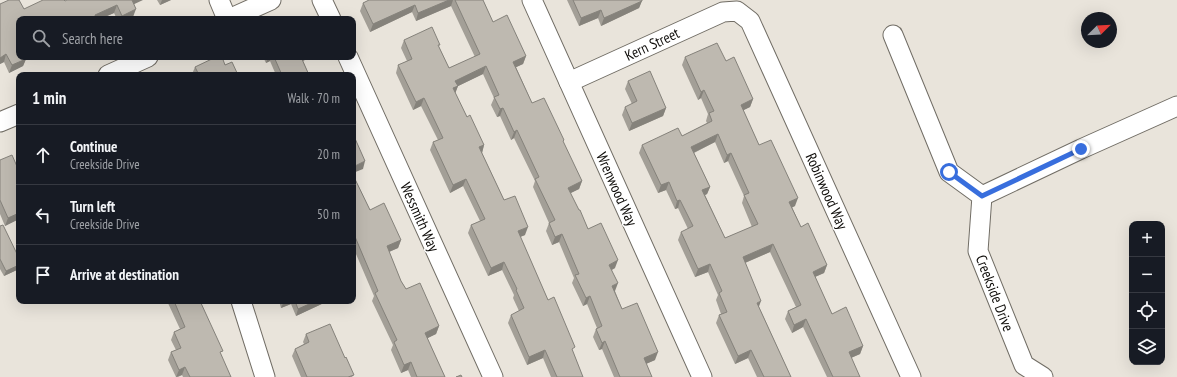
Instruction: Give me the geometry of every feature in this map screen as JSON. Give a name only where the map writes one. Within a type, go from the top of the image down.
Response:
[{"type":"street","points":[[219,0],[227,16]]},
{"type":"street","points":[[235,16],[271,0]]},
{"type":"street","points":[[322,0],[330,16]]},
{"type":"street","name":"Wrenwood Way","points":[[532,0],[702,377]]},
{"type":"street","name":"Kern Street","points":[[569,82],[723,12],[737,11]]},
{"type":"street","name":"Robinwood Way","points":[[737,11],[750,21],[911,377]]},
{"type":"street","points":[[893,34],[949,172],[982,196],[1177,106]]},
{"type":"street","name":"Wessmith Way","points":[[349,60],[355,72]]},
{"type":"street","points":[[118,72],[144,64]]},
{"type":"street","name":"Wessmith Way","points":[[356,75],[493,377]]},
{"type":"street","points":[[0,122],[16,115]]},
{"type":"street","name":"Creekside Drive","points":[[982,196],[978,251],[1024,365],[1044,377]]},
{"type":"street","points":[[242,304],[265,377]]},
{"type":"building","points":[[9,0],[19,0],[24,9],[43,0],[132,0],[136,9],[122,16],[117,5],[95,16],[16,16],[16,60],[24,60],[12,65],[6,54],[0,58],[0,4]]},
{"type":"building","points":[[369,0],[449,0],[418,13],[415,5],[373,24],[363,3]]},
{"type":"building","points":[[455,0],[483,0],[493,22],[507,15],[526,56],[513,62],[532,103],[544,98],[582,181],[568,188],[588,229],[601,223],[618,260],[609,265],[618,283],[612,286],[622,309],[637,303],[658,352],[644,358],[652,377],[620,377],[605,341],[602,343],[596,329],[602,326],[590,296],[586,298],[575,275],[579,274],[562,234],[555,237],[549,223],[555,220],[535,179],[539,177],[517,130],[514,132],[503,108],[500,109],[494,97],[499,95],[486,66],[455,81],[458,86],[453,88],[467,117],[470,115],[484,145],[479,147],[504,200],[515,196],[528,227],[518,231],[548,300],[554,297],[575,347],[572,349],[583,377],[557,377],[545,350],[529,357],[511,315],[524,308],[516,290],[517,289],[504,262],[491,268],[471,225],[485,219],[466,179],[453,185],[433,142],[443,138],[424,98],[416,102],[398,65],[412,59],[404,40],[432,27],[440,45],[438,45],[449,68],[480,54]]},
{"type":"building","points":[[573,0],[642,1],[604,18],[601,10],[581,18]]},
{"type":"building","points":[[717,43],[726,61],[734,57],[753,99],[741,105],[759,145],[771,140],[798,198],[789,202],[801,227],[808,223],[827,265],[813,272],[832,314],[846,307],[863,346],[849,352],[860,377],[833,377],[806,319],[794,325],[788,311],[801,305],[773,244],[743,257],[761,301],[757,303],[791,377],[764,377],[751,350],[738,356],[719,315],[727,312],[719,293],[722,291],[710,264],[698,269],[681,232],[693,226],[680,200],[677,201],[669,182],[661,185],[642,145],[678,128],[682,136],[712,121],[709,113],[714,111],[704,90],[701,92],[685,57]],"holes":[[[718,134],[727,155],[731,153],[749,193],[744,195],[758,224],[725,238],[702,190],[710,187],[691,147]]]},
{"type":"building","points":[[210,60],[223,60],[225,65],[232,62],[237,72],[198,72],[195,67]]},
{"type":"building","points":[[275,60],[302,60],[308,72],[281,72]]},
{"type":"building","points":[[650,71],[666,108],[632,123],[625,107],[637,101],[628,81]]},
{"type":"building","points":[[356,141],[365,161],[356,166]]},
{"type":"building","points":[[12,155],[16,164],[16,214],[8,218],[0,200],[0,160]]},
{"type":"building","points":[[356,181],[370,210],[384,203],[401,240],[387,246],[401,281],[406,289],[420,283],[439,326],[425,333],[445,377],[417,377],[411,362],[404,365],[394,342],[397,340],[375,293],[378,291],[356,239]]},
{"type":"building","points":[[3,225],[16,252],[16,266],[6,271],[0,259],[0,226]]},
{"type":"building","points":[[175,304],[201,304],[223,351],[220,352],[231,377],[190,377],[185,367],[179,370],[171,352],[181,348],[174,332],[185,327]]},
{"type":"building","points":[[296,304],[309,304],[298,309]]},
{"type":"building","points":[[330,324],[354,375],[348,377],[307,377],[295,349],[309,342],[306,334]]},
{"type":"route","points":[[949,172],[982,196],[1081,149]]}]
